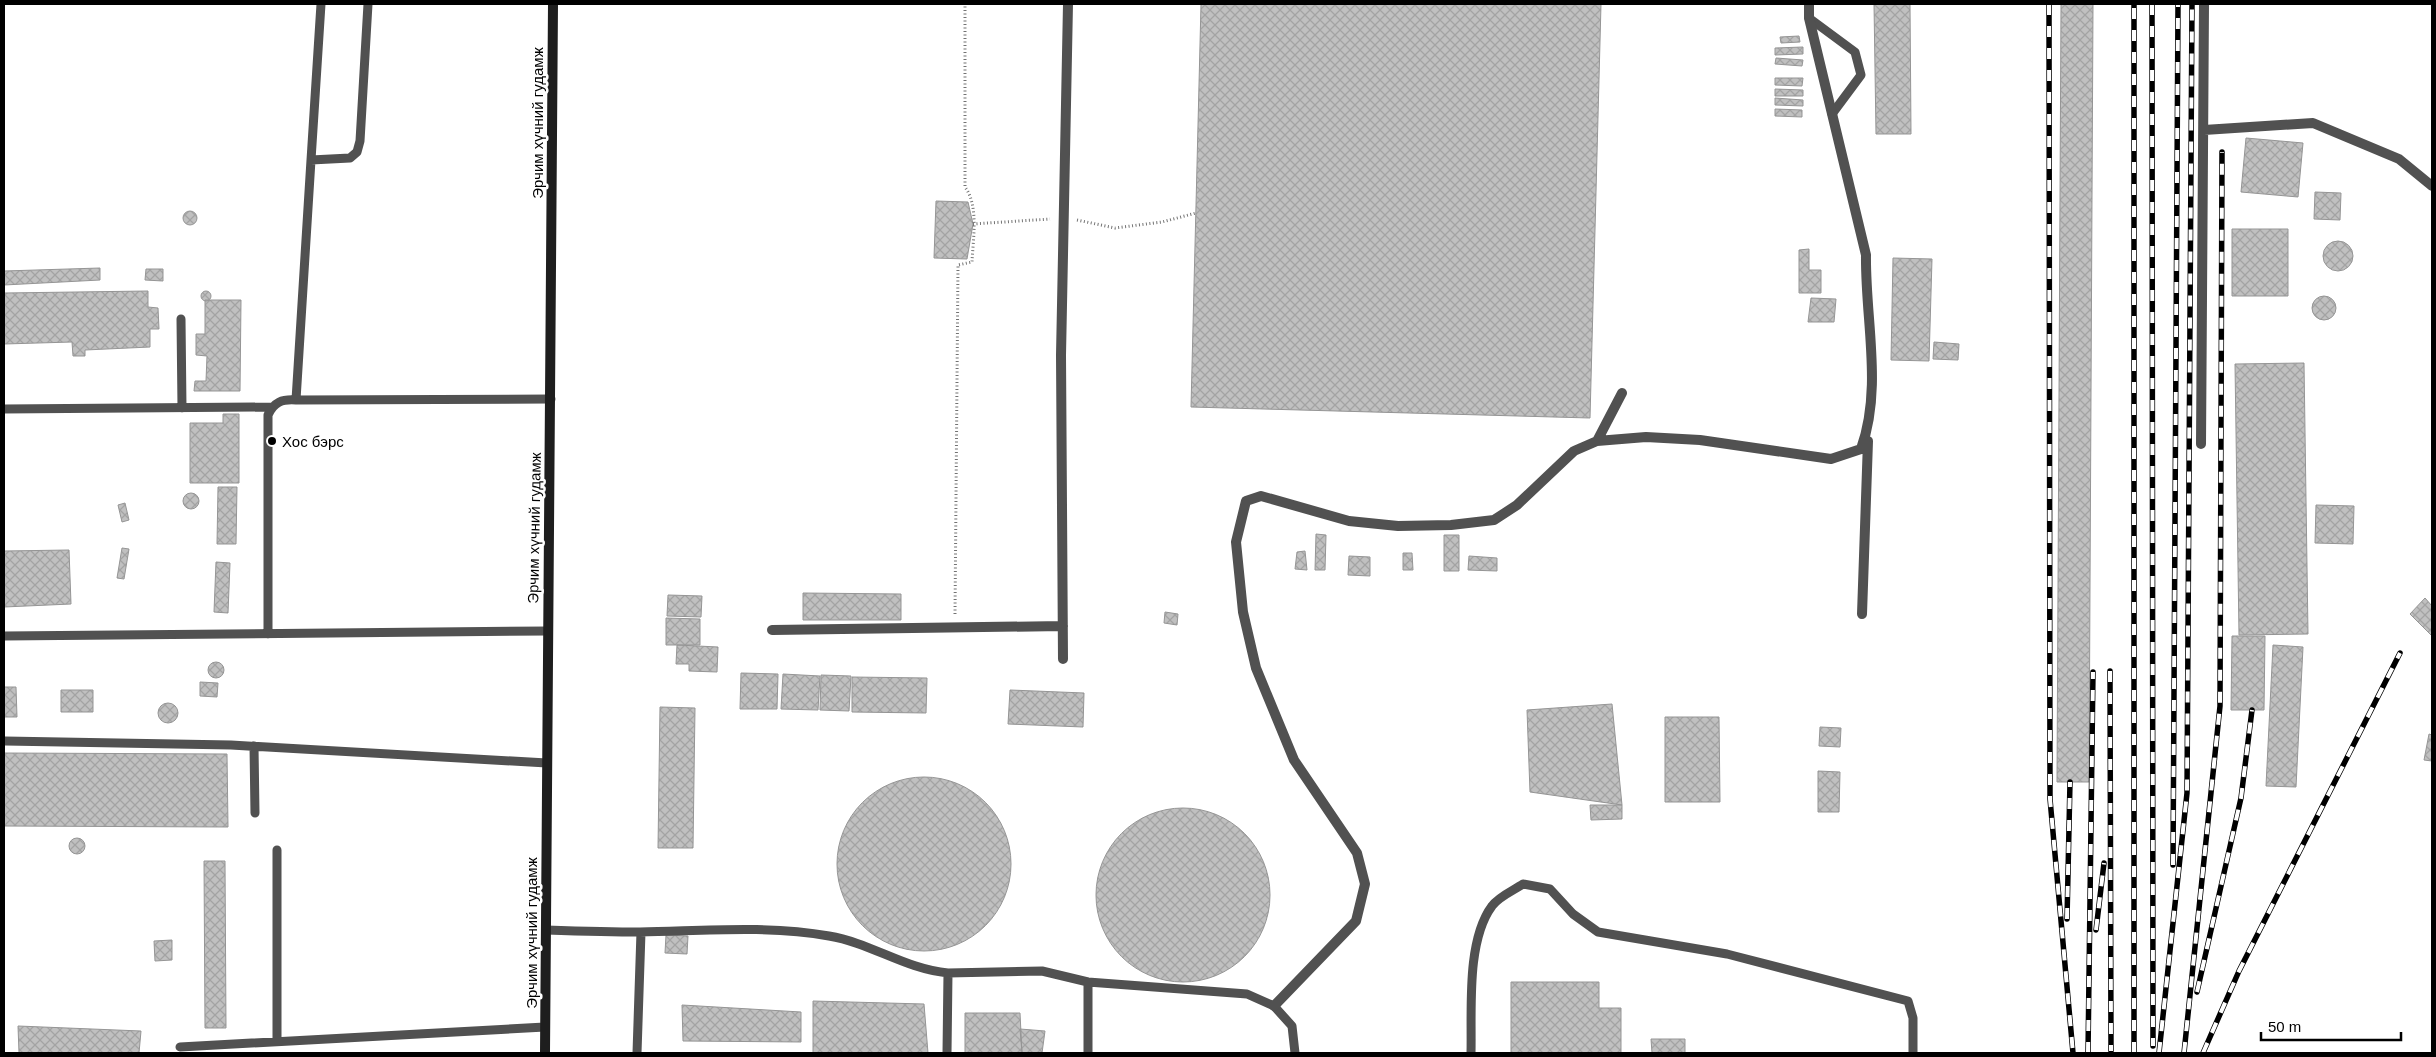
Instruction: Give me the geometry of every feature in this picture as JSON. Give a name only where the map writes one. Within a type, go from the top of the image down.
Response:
[{"type":"main road","name":"Эрчим хүчний гудамж","points":[[545,1053],[553,4]]},
{"type":"street","points":[[1063,659],[1061,355],[1068,4]]},
{"type":"street","points":[[1809,4],[1809,18],[1866,255],[1865,290],[1870,329],[1871,381],[1862,614]]},
{"type":"street","points":[[2201,444],[2204,4]]},
{"type":"street","points":[[2204,130],[2313,123],[2400,159],[2432,186]]},
{"type":"street","points":[[1597,441],[1622,392]]},
{"type":"street","points":[[1274,1006],[1356,922],[1365,884],[1357,853],[1294,760],[1256,668],[1243,612],[1236,542],[1246,501],[1261,496],[1349,521],[1398,526],[1451,525],[1494,520],[1517,505],[1574,451],[1597,441],[1646,437],[1700,440],[1831,459],[1861,449],[1869,428]]},
{"type":"street","points":[[772,630],[1063,626]]},
{"type":"lane","points":[[296,400],[321,4]]},
{"type":"lane","points":[[311,160],[350,158],[357,152],[360,140],[368,4]]},
{"type":"lane","points":[[1809,18],[1855,52],[1861,75],[1832,114]]},
{"type":"lane","points":[[181,319],[182,408]]},
{"type":"lane","points":[[4,409],[272,407],[286,400],[550,399]]},
{"type":"lane","points":[[268,634],[268,415],[272,407]]},
{"type":"lane","points":[[4,636],[548,631]]},
{"type":"lane","points":[[5,741],[254,746],[547,763]]},
{"type":"lane","points":[[254,746],[255,813]]},
{"type":"lane","points":[[277,850],[277,1041]]},
{"type":"lane","points":[[1471,1053],[1473,969],[1480,926],[1493,904],[1523,884],[1550,889],[1573,914],[1598,932],[1727,954],[1908,1001],[1913,1018],[1913,1053]]},
{"type":"lane","points":[[546,930],[641,932],[724,929],[829,935],[854,941],[929,971],[948,973],[1042,972],[1088,982],[1247,994],[1274,1006],[1292,1026],[1295,1053]]},
{"type":"lane","points":[[637,1053],[641,932]]},
{"type":"lane","points":[[946,1053],[948,973]]},
{"type":"lane","points":[[1088,982],[1088,1053]]},
{"type":"lane","points":[[180,1047],[545,1027]]},
{"type":"path","points":[[954,628],[958,265],[972,262],[973,224],[972,196],[965,187],[965,4]]},
{"type":"path","points":[[1073,220],[1115,228],[1162,222],[1196,213]]},
{"type":"path","points":[[973,224],[1048,219]]},
{"type":"building","points":[[1201,4],[1601,4],[1590,418],[1191,407]]},
{"type":"building","points":[[1874,4],[1910,4],[1911,134],[1876,134]]},
{"type":"building","points":[[2061,4],[2093,4],[2089,782],[2057,782]]},
{"type":"building","points":[[1799,36],[1800,42],[1781,43],[1780,37]]},
{"type":"building","points":[[1803,47],[1803,54],[1775,55],[1775,48]]},
{"type":"building","points":[[1776,58],[1803,60],[1802,66],[1775,64]]},
{"type":"building","points":[[1775,78],[1803,78],[1802,86],[1775,85]]},
{"type":"building","points":[[1775,89],[1803,90],[1803,96],[1775,96]]},
{"type":"building","points":[[1775,98],[1803,100],[1803,106],[1775,105]]},
{"type":"building","points":[[1775,109],[1802,110],[1802,117],[1775,116]]},
{"type":"building","points":[[2246,138],[2303,143],[2298,197],[2241,192]]},
{"type":"building","points":[[2315,192],[2341,193],[2340,220],[2314,219]]},
{"type":"building","points":[[936,201],[968,202],[973,224],[967,259],[934,258]]},
{"type":"building","points":[[187,211],[193,211],[197,218],[193,225],[187,225],[183,221],[183,215]]},
{"type":"building","points":[[2232,229],[2288,229],[2288,296],[2232,296]]},
{"type":"building","points":[[2338,241],[2344,242],[2352,250],[2352,262],[2344,270],[2338,271],[2332,270],[2324,262],[2323,256],[2324,250],[2332,242]]},
{"type":"building","points":[[1809,249],[1809,270],[1821,270],[1821,293],[1799,293],[1799,250]]},
{"type":"building","points":[[1893,258],[1932,259],[1929,361],[1891,360]]},
{"type":"building","points":[[100,268],[100,280],[4,285],[4,271]]},
{"type":"building","points":[[146,269],[163,269],[163,281],[145,280]]},
{"type":"building","points":[[148,291],[148,307],[158,308],[159,329],[150,329],[150,347],[85,350],[85,356],[73,356],[72,342],[4,344],[4,293]]},
{"type":"building","points":[[204,291],[208,291],[211,296],[210,300],[204,301],[201,298],[201,294]]},
{"type":"building","points":[[2324,296],[2332,300],[2336,308],[2332,316],[2324,320],[2316,316],[2312,308],[2316,300]]},
{"type":"building","points":[[1811,298],[1836,299],[1834,322],[1808,322]]},
{"type":"building","points":[[205,300],[241,300],[240,391],[194,391],[195,381],[206,381],[207,356],[196,355],[196,334],[205,334]]},
{"type":"building","points":[[1934,342],[1959,344],[1958,360],[1933,359]]},
{"type":"building","points":[[2304,363],[2308,634],[2239,635],[2235,364]]},
{"type":"building","points":[[223,414],[239,414],[239,483],[190,483],[190,423],[223,423]]},
{"type":"building","points":[[218,487],[237,487],[236,544],[217,544]]},
{"type":"building","points":[[188,493],[194,493],[199,498],[197,507],[188,509],[183,504],[183,498]]},
{"type":"building","points":[[125,503],[129,520],[122,522],[118,505]]},
{"type":"building","points":[[2316,505],[2354,506],[2353,544],[2315,543]]},
{"type":"building","points":[[1316,534],[1326,535],[1325,570],[1315,570]]},
{"type":"building","points":[[1444,535],[1459,535],[1459,571],[1444,571]]},
{"type":"building","points":[[122,548],[129,549],[124,579],[117,578]]},
{"type":"building","points":[[69,550],[71,604],[4,607],[4,551]]},
{"type":"building","points":[[1305,551],[1307,570],[1295,569],[1297,552]]},
{"type":"building","points":[[1403,553],[1412,553],[1413,570],[1403,570]]},
{"type":"building","points":[[1349,556],[1370,557],[1370,576],[1348,575]]},
{"type":"building","points":[[1469,556],[1497,558],[1497,571],[1468,570]]},
{"type":"building","points":[[216,562],[230,563],[228,613],[214,612]]},
{"type":"building","points":[[803,593],[901,594],[901,620],[803,620]]},
{"type":"building","points":[[668,595],[702,596],[701,617],[667,616]]},
{"type":"building","points":[[2425,598],[2432,606],[2432,636],[2410,614]]},
{"type":"building","points":[[1165,612],[1178,614],[1177,625],[1164,623]]},
{"type":"building","points":[[666,618],[700,619],[700,645],[666,645]]},
{"type":"building","points":[[2232,636],[2265,636],[2264,710],[2231,710]]},
{"type":"building","points":[[677,645],[718,647],[717,672],[689,671],[689,664],[676,664]]},
{"type":"building","points":[[2273,645],[2303,647],[2296,787],[2266,786]]},
{"type":"building","points":[[216,662],[224,670],[216,678],[208,670]]},
{"type":"building","points":[[741,673],[778,674],[777,709],[740,709]]},
{"type":"building","points":[[783,674],[820,676],[818,710],[781,709]]},
{"type":"building","points":[[821,675],[851,676],[849,711],[820,710]]},
{"type":"building","points":[[852,677],[927,678],[926,713],[852,712]]},
{"type":"building","points":[[200,682],[218,683],[217,697],[200,696]]},
{"type":"building","points":[[4,687],[16,687],[17,717],[4,717]]},
{"type":"building","points":[[61,690],[93,690],[93,712],[61,712]]},
{"type":"building","points":[[1010,690],[1084,693],[1083,727],[1008,724]]},
{"type":"building","points":[[168,703],[175,706],[178,713],[175,720],[168,723],[161,720],[158,713],[161,706]]},
{"type":"building","points":[[1612,704],[1622,805],[1530,792],[1527,710]]},
{"type":"building","points":[[660,707],[695,708],[693,848],[658,848]]},
{"type":"building","points":[[1665,717],[1719,717],[1720,802],[1665,802]]},
{"type":"building","points":[[1820,727],[1841,728],[1840,747],[1819,746]]},
{"type":"building","points":[[2429,734],[2432,735],[2432,761],[2424,760]]},
{"type":"building","points":[[4,753],[227,754],[228,827],[4,826]]},
{"type":"building","points":[[1818,771],[1840,772],[1839,812],[1818,812]]},
{"type":"building","points":[[924,777],[941,779],[957,784],[979,797],[991,809],[1007,839],[1011,864],[1009,881],[1004,897],[991,919],[979,931],[949,947],[924,951],[907,949],[891,944],[869,931],[857,919],[841,889],[837,864],[839,847],[844,831],[857,809],[869,797],[899,781]]},
{"type":"building","points":[[1590,805],[1622,805],[1622,819],[1591,820]]},
{"type":"building","points":[[1183,808],[1200,810],[1216,815],[1238,828],[1250,840],[1266,870],[1270,895],[1268,912],[1263,928],[1250,950],[1238,962],[1208,978],[1183,982],[1166,980],[1150,975],[1128,962],[1116,950],[1100,920],[1096,895],[1098,878],[1103,862],[1116,840],[1128,828],[1158,812]]},
{"type":"building","points":[[74,838],[80,838],[85,843],[83,852],[74,854],[69,849],[69,843]]},
{"type":"building","points":[[204,861],[225,861],[226,1028],[205,1028]]},
{"type":"building","points":[[666,935],[688,936],[687,954],[665,953]]},
{"type":"building","points":[[172,940],[172,960],[155,961],[154,941]]},
{"type":"building","points":[[1511,982],[1599,982],[1599,1008],[1621,1008],[1621,1053],[1511,1053]]},
{"type":"building","points":[[813,1001],[924,1004],[928,1053],[813,1053]]},
{"type":"building","points":[[682,1005],[801,1012],[801,1042],[683,1041]]},
{"type":"building","points":[[965,1013],[1020,1013],[1022,1053],[965,1053]]},
{"type":"building","points":[[18,1026],[141,1031],[139,1053],[19,1053]]},
{"type":"building","points":[[1020,1029],[1045,1031],[1042,1053],[1022,1053]]},
{"type":"building","points":[[1651,1039],[1685,1039],[1685,1053],[1652,1053]]},
{"type":"railway","points":[[2049,4],[2050,799],[2073,1053]]},
{"type":"railway","points":[[2134,4],[2134,1053]]},
{"type":"railway","points":[[2152,4],[2153,1046]]},
{"type":"railway","points":[[2173,865],[2178,4]]},
{"type":"railway","points":[[2159,1053],[2187,793],[2192,4]]},
{"type":"railway","points":[[2184,1053],[2220,706],[2222,152]]},
{"type":"railway","points":[[2203,1053],[2239,971],[2400,653]]},
{"type":"railway","points":[[2110,671],[2111,1051]]},
{"type":"railway","points":[[2088,1053],[2093,672]]},
{"type":"railway","points":[[2197,992],[2241,798],[2252,710]]},
{"type":"railway","points":[[2067,919],[2070,782]]},
{"type":"railway","points":[[2096,930],[2104,863]]},
{"type":"place","name":"Хос бэрс","points":[[272,441]]}]
